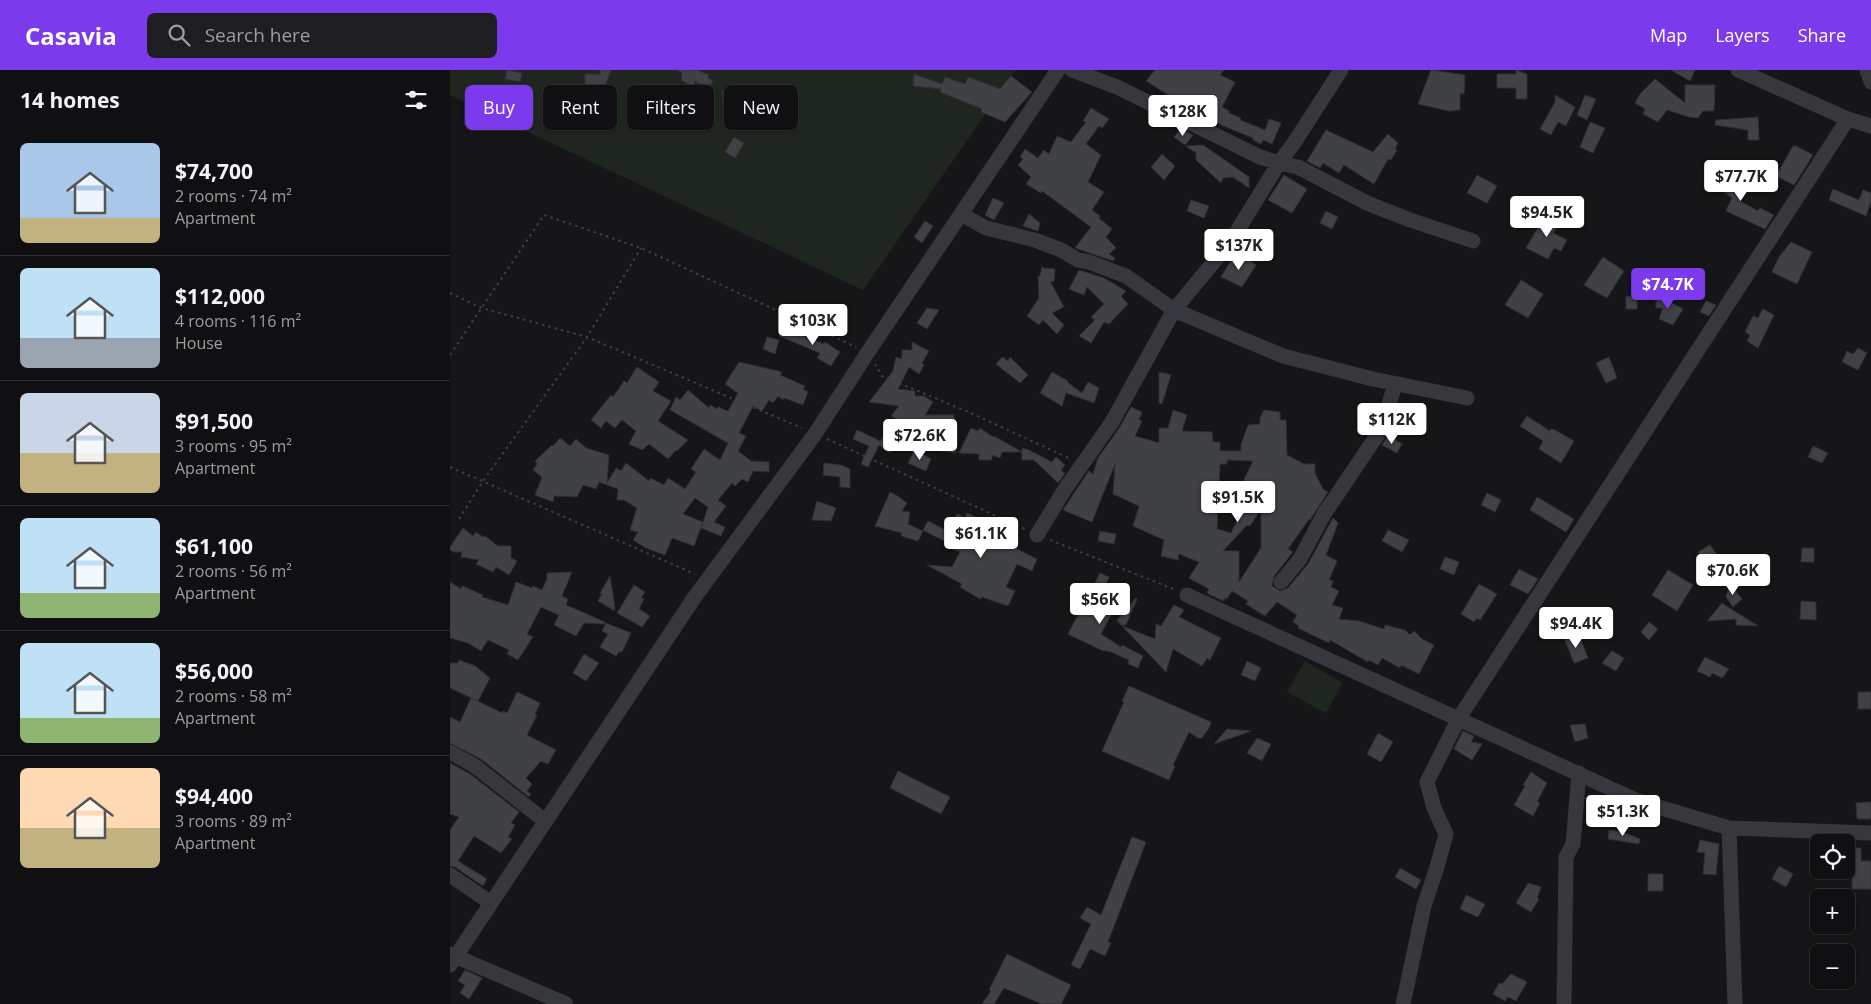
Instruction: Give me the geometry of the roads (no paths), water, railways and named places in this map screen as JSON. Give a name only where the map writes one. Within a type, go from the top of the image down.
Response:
[{"type":"street","points":[[566,1004],[452,959],[706,579],[815,434],[1058,70]]},
{"type":"street","points":[[1072,70],[1117,87],[1260,157],[1298,167],[1384,209],[1473,241]]},
{"type":"street","points":[[1038,535],[1082,464],[1112,422],[1174,310],[1231,241],[1279,163],[1341,70]]},
{"type":"street","points":[[1738,70],[1848,119],[1871,126]]},
{"type":"street","points":[[1867,70],[1871,82]]},
{"type":"street","points":[[1403,1004],[1424,906],[1446,834],[1434,808],[1427,782],[1459,718],[1848,119]]},
{"type":"street","points":[[961,214],[986,228],[1036,240],[1061,250],[1078,260],[1089,262],[1126,276],[1174,310],[1283,356],[1395,384],[1467,398]]},
{"type":"street","points":[[1281,582],[1300,559],[1324,514],[1382,428],[1395,384]]},
{"type":"street","points":[[1187,595],[1638,801],[1729,828],[1871,833]]},
{"type":"street","points":[[450,752],[476,766],[546,821]]},
{"type":"street","points":[[1564,1004],[1566,857],[1573,844],[1579,773]]},
{"type":"street","points":[[1729,828],[1735,1004]]},
{"type":"street","points":[[450,875],[491,903]]}]
